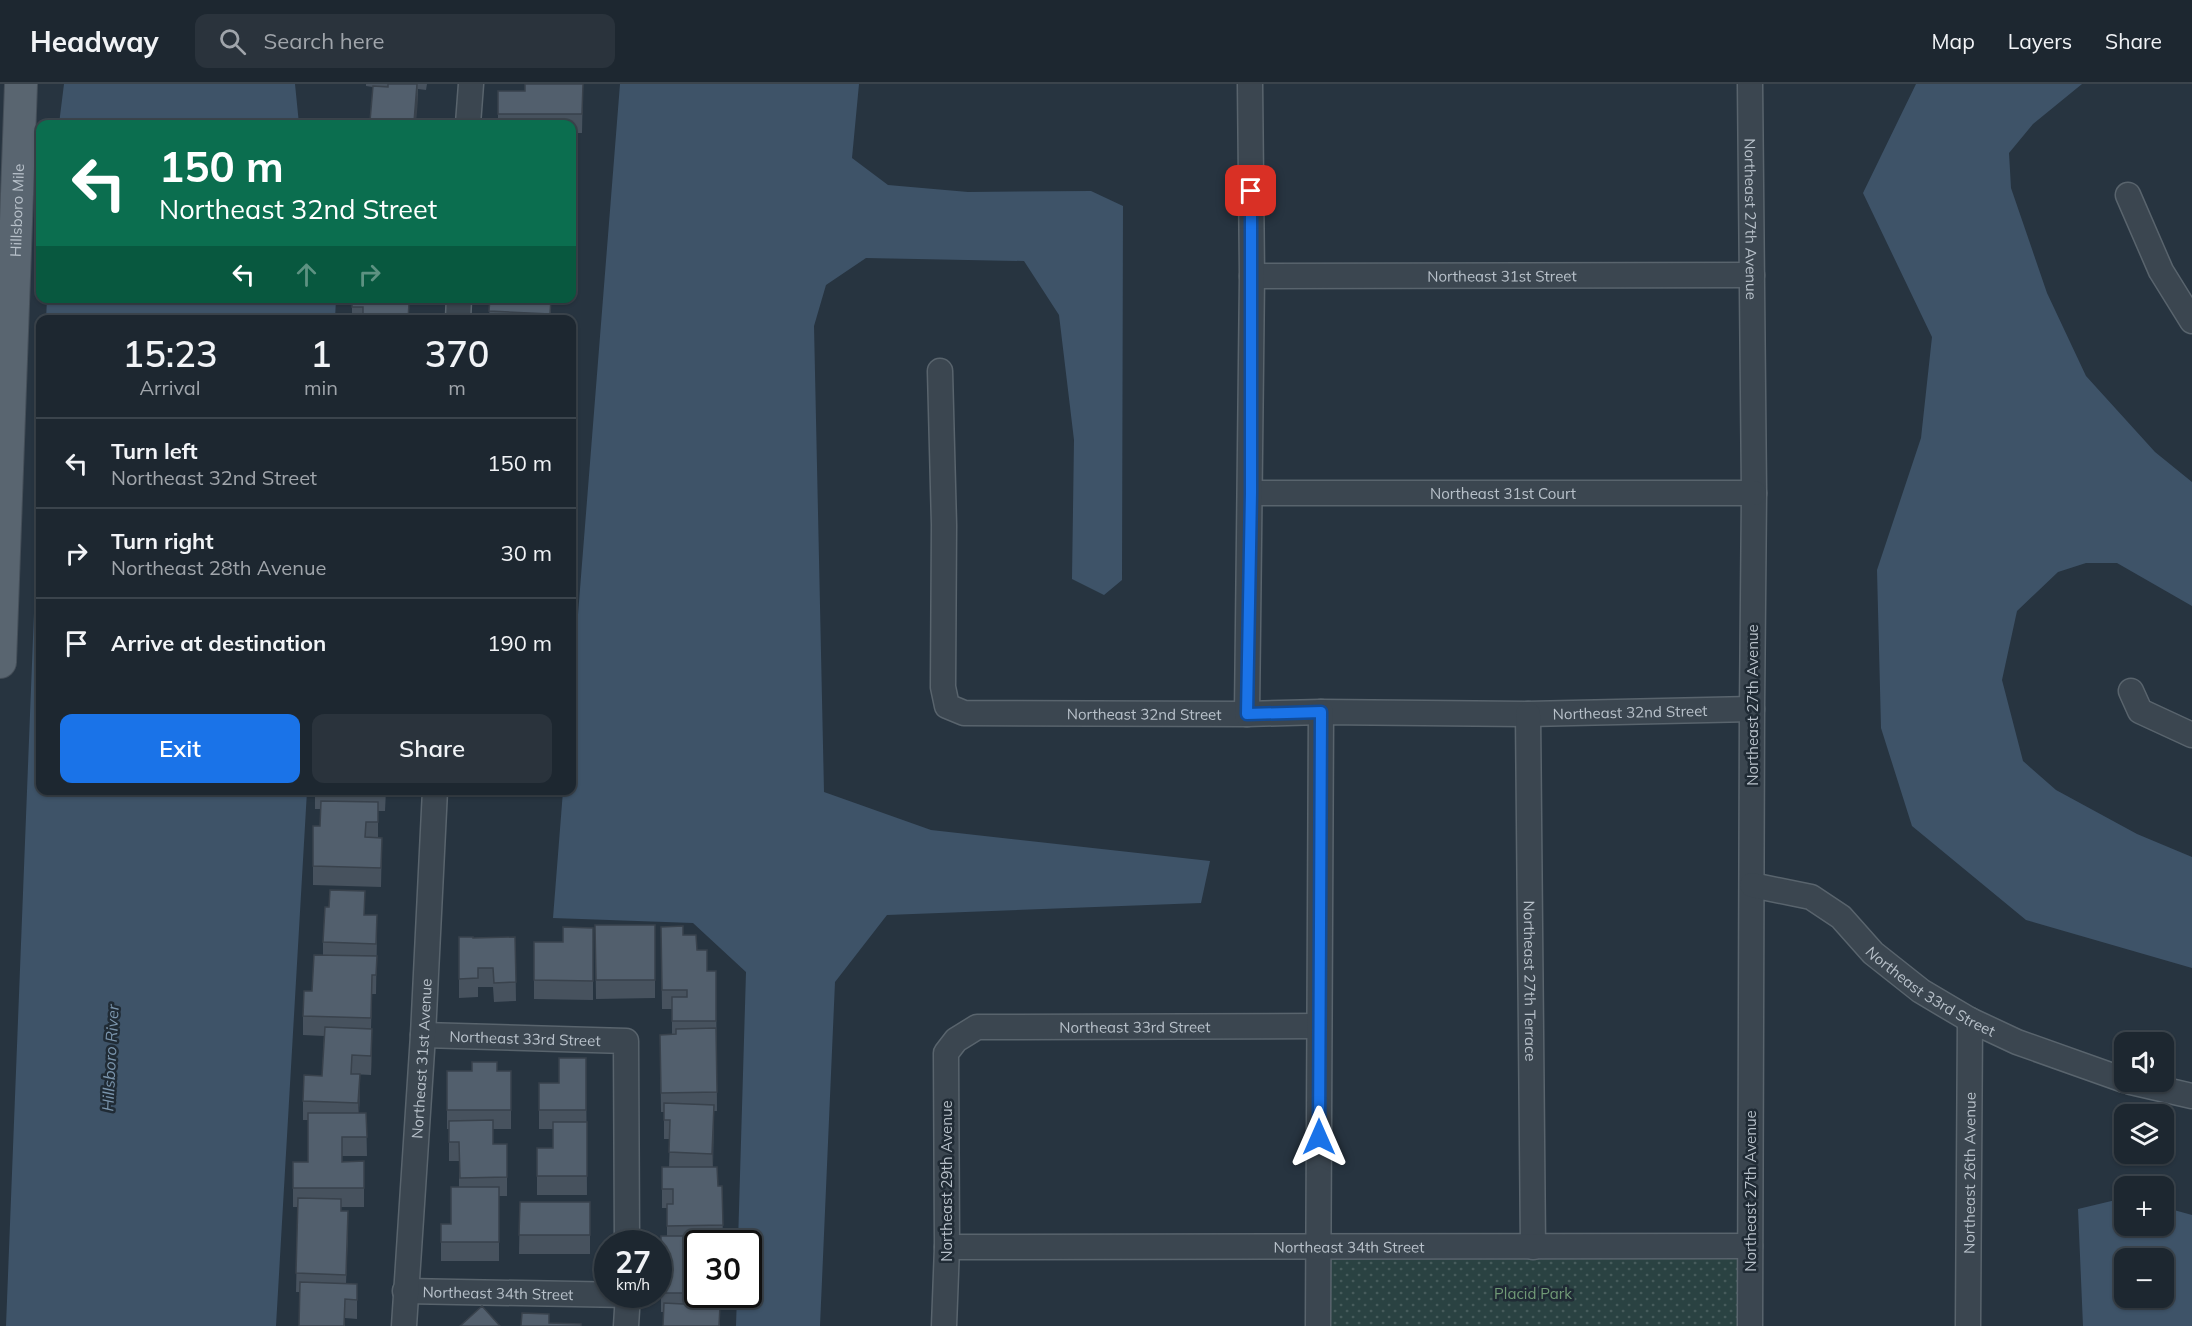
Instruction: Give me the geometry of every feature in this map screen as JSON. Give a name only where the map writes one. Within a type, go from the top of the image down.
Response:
[{"type":"main road","name":"Hillsboro Mile","points":[[0,662],[21,84]]},
{"type":"street","points":[[468,120],[471,84]]},
{"type":"street","points":[[1247,714],[1251,493],[1250,84]]},
{"type":"street","name":"Northeast 27th Avenue","points":[[1750,84],[1755,493],[1750,1326]]},
{"type":"street","points":[[2128,195],[2162,271],[2192,321]]},
{"type":"street","name":"Northeast 31st Street","points":[[1252,276],[1752,275]]},
{"type":"street","name":"Northeast 32nd Street","points":[[940,371],[944,525],[943,687],[947,706],[964,713],[1528,714],[1752,709]]},
{"type":"street","name":"Northeast 31st Court","points":[[1251,493],[1755,493]]},
{"type":"street","points":[[2131,691],[2140,711],[2192,735]]},
{"type":"street","points":[[1318,1326],[1321,712]]},
{"type":"street","name":"Northeast 27th Terrace","points":[[1528,714],[1533,1247]]},
{"type":"street","name":"Northeast 31st Avenue","points":[[404,1326],[423,1035],[435,795]]},
{"type":"street","name":"Northeast 33rd Street","points":[[1752,885],[1811,897],[1841,917],[1874,953],[1921,991],[1970,1020],[2017,1042],[2114,1076]]},
{"type":"street","name":"Northeast 26th Avenue","points":[[1968,1326],[1970,1020]]},
{"type":"street","name":"Northeast 33rd Street","points":[[956,1040],[976,1027],[1319,1026]]},
{"type":"street","name":"Northeast 33rd Street","points":[[423,1035],[626,1041],[627,1230]]},
{"type":"street","name":"Northeast 29th Avenue","points":[[944,1326],[947,1247],[946,1053],[956,1040]]},
{"type":"street","points":[[2174,1092],[2192,1096]]},
{"type":"street","name":"Northeast 34th Street","points":[[947,1247],[1750,1246]]},
{"type":"street","name":"Northeast 34th Street","points":[[405,1291],[594,1294]]},
{"type":"street","points":[[626,1326],[627,1308]]},
{"type":"green space","name":"Placid Park","points":[[1738,1259],[1738,1326],[1329,1326],[1329,1260]]},
{"type":"water","points":[[64,84],[295,84],[299,120],[60,120]]},
{"type":"water","points":[[620,84],[859,84],[852,158],[888,185],[968,192],[1091,191],[1123,206],[1122,580],[1104,595],[1072,579],[1074,440],[1059,315],[1024,261],[866,258],[826,285],[814,326],[824,792],[931,830],[1210,861],[1201,903],[887,915],[835,982],[820,1326],[736,1326],[737,1308],[762,1308],[762,1230],[738,1230],[746,972],[693,923],[553,918],[563,795],[576,795],[576,640]]},
{"type":"water","points":[[1916,84],[2082,84],[2033,124],[2009,153],[2011,188],[2047,293],[2086,376],[2155,452],[2192,482],[2192,606],[2117,563],[2086,563],[2058,572],[2017,611],[2002,680],[2023,761],[2056,790],[2137,834],[2192,857],[2192,968],[2026,920],[1912,826],[1881,728],[1877,570],[1921,438],[1932,337],[1863,193]]},
{"type":"water","points":[[47,303],[336,303],[335,315],[46,315]]},
{"type":"water","name":"Hillsboro River","points":[[36,562],[36,795],[307,795],[276,1326],[6,1326]]},
{"type":"water","points":[[2114,1200],[2114,1236],[2174,1236],[2174,1210],[2192,1215],[2192,1326],[2083,1326],[2078,1209]]},
{"type":"building","points":[[388,84],[417,84],[414,120],[370,120],[373,86],[388,87]]},
{"type":"building","points":[[525,84],[583,84],[582,114],[498,114],[498,91],[525,91]]},
{"type":"building","points":[[352,303],[409,303],[408,315],[363,315],[363,307],[352,307]]},
{"type":"building","points":[[490,303],[551,303],[550,314],[489,311]]},
{"type":"building","points":[[321,801],[378,802],[378,822],[366,822],[365,837],[382,838],[381,868],[313,866],[313,826],[320,826]]},
{"type":"building","points":[[330,890],[365,891],[364,915],[377,915],[376,944],[323,942],[325,907],[329,907]]},
{"type":"building","points":[[595,925],[655,925],[655,980],[596,980]]},
{"type":"building","points":[[683,926],[683,935],[696,935],[697,950],[707,950],[707,971],[716,971],[716,1021],[672,1021],[672,997],[687,997],[687,990],[662,990],[661,927]]},
{"type":"building","points":[[563,927],[593,928],[593,981],[534,980],[534,942],[563,942]]},
{"type":"building","points":[[459,937],[515,937],[516,982],[494,983],[493,968],[478,968],[478,978],[459,979]]},
{"type":"building","points":[[314,955],[377,956],[376,975],[372,975],[371,1018],[303,1016],[304,991],[312,991]]},
{"type":"building","points":[[325,1027],[372,1029],[371,1056],[352,1055],[351,1074],[360,1074],[358,1103],[303,1101],[304,1075],[322,1076]]},
{"type":"building","points":[[716,1028],[717,1092],[661,1093],[660,1035],[676,1034],[676,1029]]},
{"type":"building","points":[[559,1058],[586,1058],[586,1110],[539,1110],[539,1083],[559,1083]]},
{"type":"building","points":[[472,1062],[497,1062],[497,1071],[511,1071],[511,1110],[447,1110],[447,1071],[472,1071]]},
{"type":"building","points":[[664,1103],[714,1105],[712,1154],[669,1152],[670,1120],[664,1120]]},
{"type":"building","points":[[308,1113],[366,1113],[367,1137],[342,1137],[342,1162],[364,1161],[364,1188],[293,1188],[293,1162],[308,1162]]},
{"type":"building","points":[[493,1120],[493,1144],[507,1144],[507,1177],[460,1178],[459,1142],[449,1142],[449,1121]]},
{"type":"building","points":[[553,1122],[587,1122],[587,1176],[537,1176],[537,1148],[553,1148]]},
{"type":"building","points":[[662,1167],[717,1167],[718,1186],[722,1186],[723,1225],[667,1226],[667,1204],[673,1204],[673,1189],[662,1189]]},
{"type":"building","points":[[451,1187],[499,1187],[499,1242],[441,1242],[441,1224],[451,1224]]},
{"type":"building","points":[[298,1198],[341,1199],[341,1211],[348,1211],[346,1275],[296,1273]]},
{"type":"building","points":[[520,1202],[590,1202],[590,1235],[519,1235]]},
{"type":"building","points":[[672,1236],[684,1236],[684,1293],[672,1293]]},
{"type":"building","points":[[300,1282],[357,1284],[357,1300],[345,1299],[344,1326],[299,1326]]},
{"type":"building","points":[[672,1303],[684,1304],[684,1308],[720,1308],[719,1326],[663,1326],[664,1308],[672,1308]]},
{"type":"building","points":[[482,1306],[500,1326],[460,1326]]},
{"type":"building","points":[[522,1313],[549,1314],[549,1323],[581,1324],[581,1326],[521,1326]]},
{"type":"route","points":[[1251,191],[1251,493],[1247,714],[1321,712],[1319,1137]]}]
